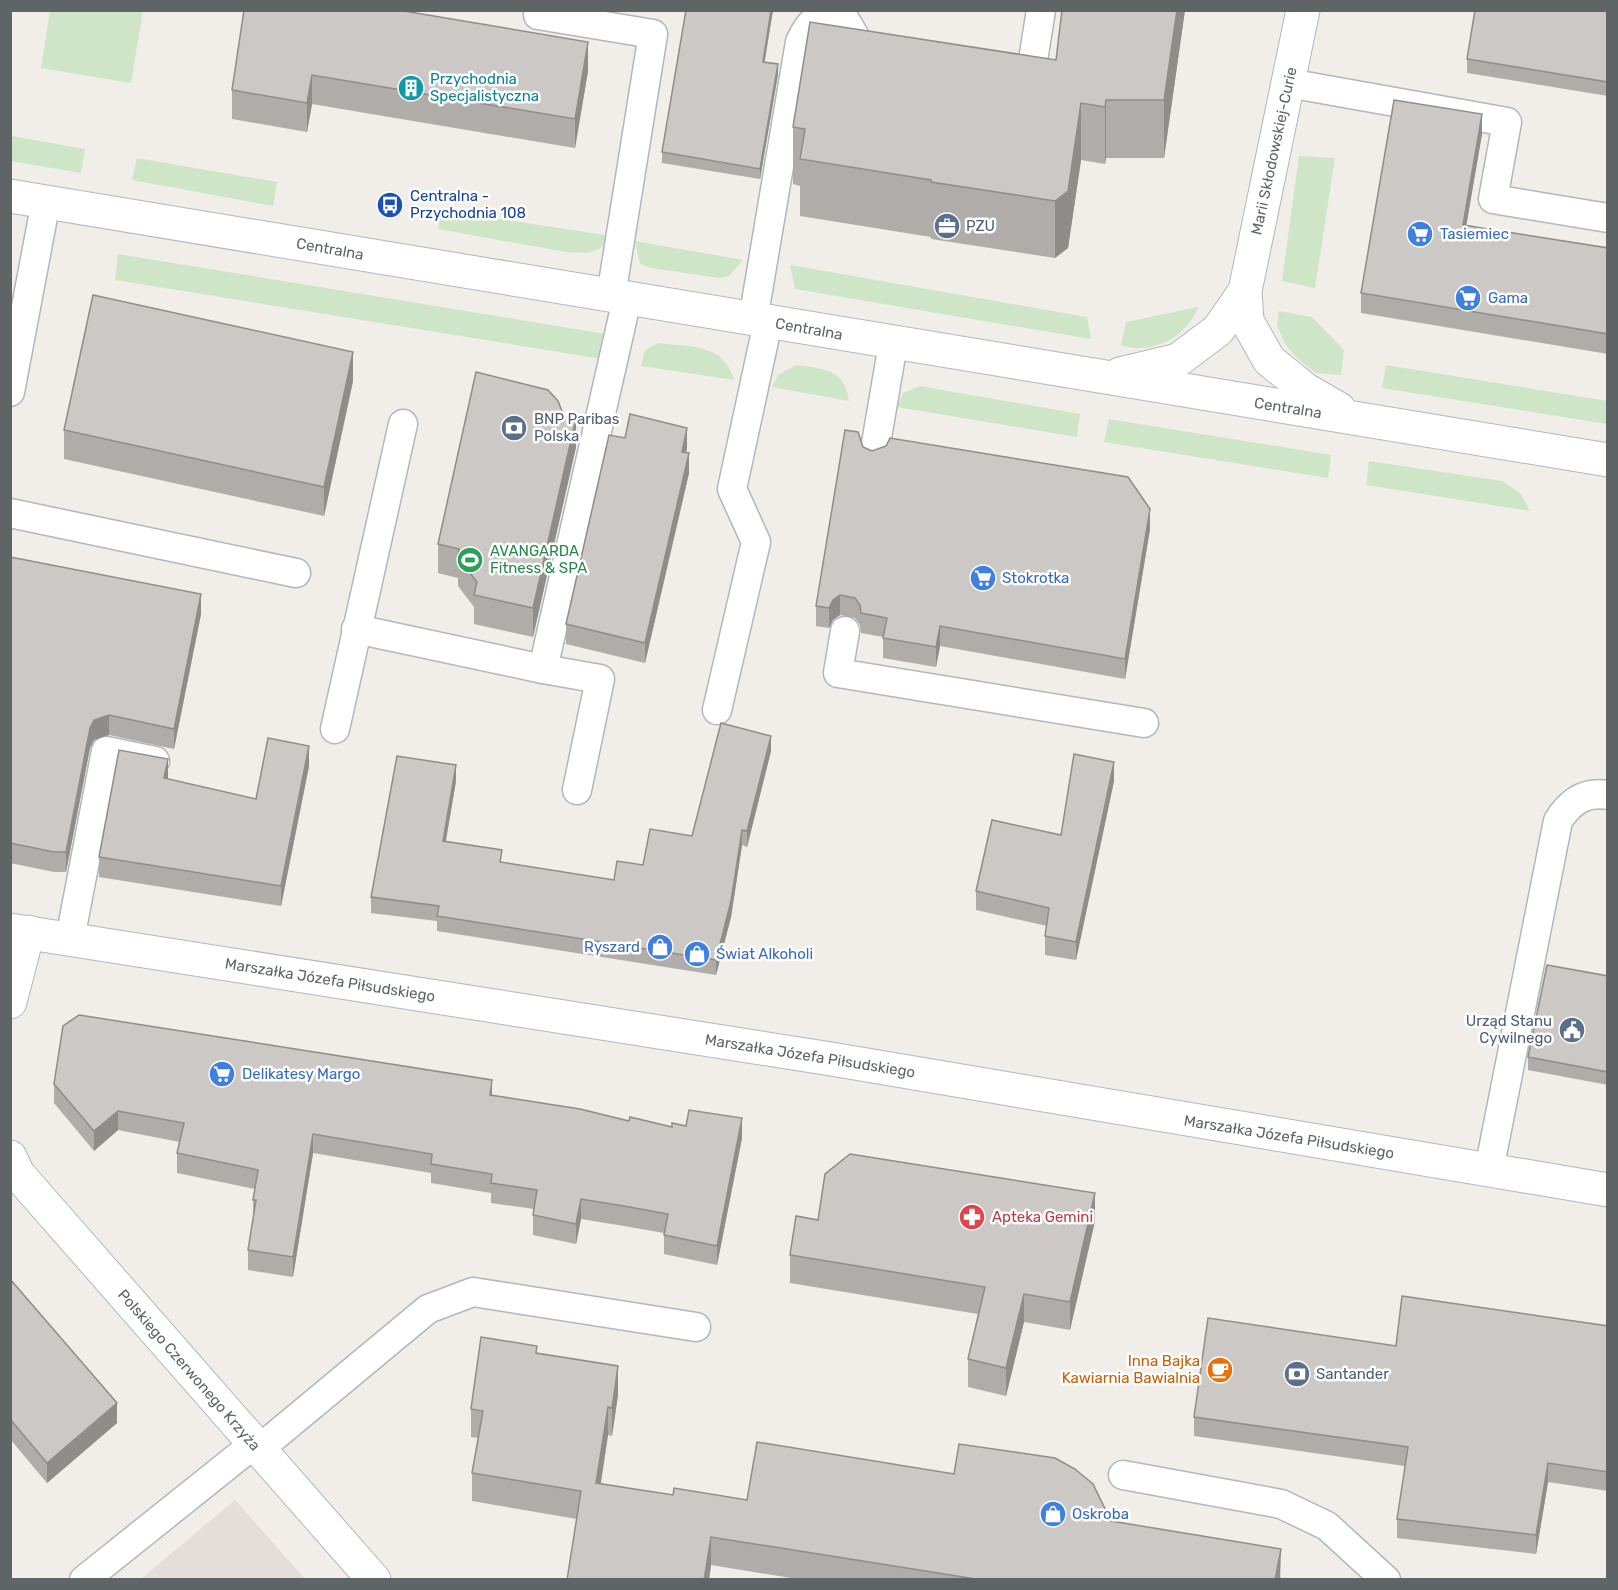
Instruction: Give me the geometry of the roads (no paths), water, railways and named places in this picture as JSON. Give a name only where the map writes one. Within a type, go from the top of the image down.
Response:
[{"type":"main road","name":"Marii Skłodowskiej-Curie","points":[[1303,10],[1245,291],[1246,321],[1269,360],[1306,390],[1357,418]]},
{"type":"main road","name":"Centralna","points":[[10,196],[893,344],[1608,460]]},
{"type":"main road","name":"Marii Skłodowskiej-Curie","points":[[1099,378],[1178,360],[1218,330],[1245,291]]},
{"type":"main road","name":"Marszałka Józefa Piłsudskiego","points":[[19,931],[899,1071],[1608,1190]]},
{"type":"main road","points":[[10,1002],[19,931]]},
{"type":"main road","name":"Polskiego Czerwonego Krzyża","points":[[10,1157],[18,1174],[374,1580]]},
{"type":"lane","points":[[1031,73],[1041,10]]},
{"type":"lane","points":[[538,15],[653,34],[619,297],[543,669]]},
{"type":"lane","points":[[717,710],[756,543],[732,489],[761,321],[800,42],[809,24],[825,16],[845,20],[854,35],[859,56]]},
{"type":"lane","points":[[1288,83],[1507,122],[1493,199],[1608,218]]},
{"type":"lane","points":[[10,392],[46,201]]},
{"type":"lane","points":[[874,455],[893,344]]},
{"type":"lane","points":[[335,729],[403,424]]},
{"type":"lane","points":[[10,513],[296,573]]},
{"type":"lane","points":[[356,629],[600,680],[577,790]]},
{"type":"lane","points":[[845,631],[838,673],[1144,723]]},
{"type":"lane","points":[[70,939],[106,751],[166,763]]},
{"type":"lane","points":[[1489,1170],[1558,821],[1566,807],[1581,797],[1608,795]]},
{"type":"lane","points":[[84,1580],[256,1447],[428,1309],[473,1292],[696,1327]]},
{"type":"lane","points":[[1123,1475],[1281,1504],[1327,1526],[1386,1580]]},
{"type":"place","name":"Przychodnia Specjalistyczna","points":[[411,88]]},
{"type":"place","name":"Centralna - Przychodnia 108","points":[[390,205]]},
{"type":"place","name":"PZU","points":[[947,226]]},
{"type":"place","name":"Tasiemiec","points":[[1420,234]]},
{"type":"place","name":"Gama","points":[[1468,298]]},
{"type":"place","name":"BNP Paribas Polska","points":[[514,428]]},
{"type":"place","name":"AVANGARDA Fitness & SPA","points":[[470,560]]},
{"type":"place","name":"Stokrotka","points":[[983,578]]},
{"type":"place","name":"Ryszard","points":[[660,947]]},
{"type":"place","name":"Świat Alkoholi","points":[[697,954]]},
{"type":"place","name":"Urząd Stanu Cywilnego","points":[[1572,1030]]},
{"type":"place","name":"Delikatesy Margo","points":[[222,1074]]},
{"type":"place","name":"Apteka Gemini","points":[[972,1217]]},
{"type":"place","name":"Inna Bajka Kawiarnia Bawialnia","points":[[1220,1370]]},
{"type":"place","name":"Santander","points":[[1297,1374]]},
{"type":"place","name":"Oskroba","points":[[1053,1514]]}]
